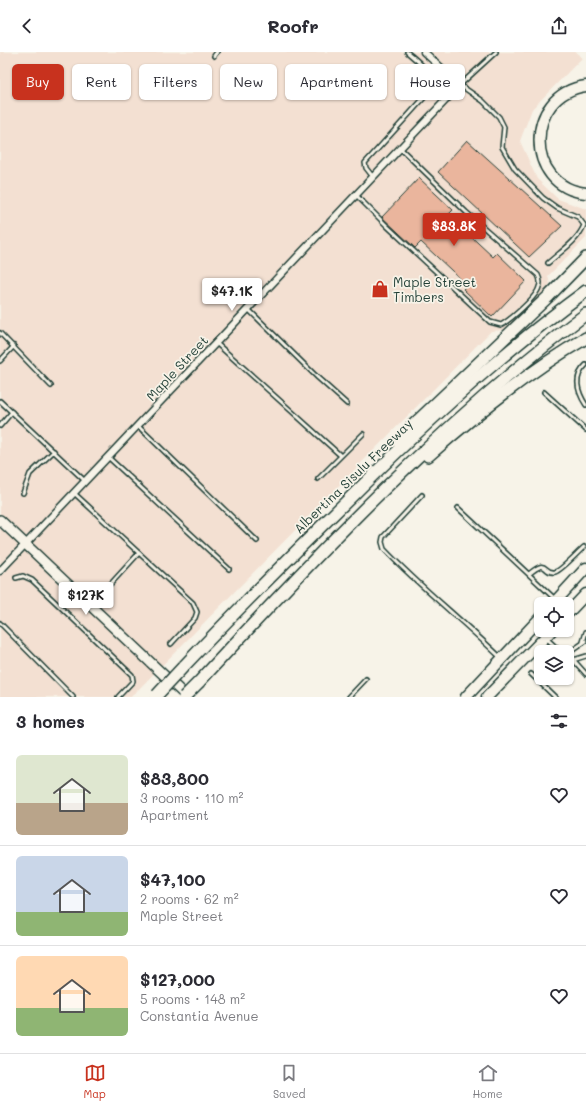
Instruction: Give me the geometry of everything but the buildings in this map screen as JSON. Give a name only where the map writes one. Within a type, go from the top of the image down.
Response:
[{"type":"highway","points":[[393,455],[410,428],[538,307],[586,258]]},
{"type":"highway","name":"Albertina Sisulu Freeway","points":[[156,696],[257,588],[393,455],[475,380],[586,291]]},
{"type":"highway","points":[[184,697],[271,603],[428,446],[494,387],[586,314]]},
{"type":"highway","points":[[398,476],[424,459],[472,418],[512,387],[586,338]]},
{"type":"main road","points":[[586,86],[574,89],[559,97],[553,103],[545,114],[538,142],[543,162],[554,178],[571,190],[586,193]]},
{"type":"main road","points":[[560,597],[586,568]]},
{"type":"main road","points":[[574,607],[586,594]]},
{"type":"main road","points":[[466,697],[534,624]]},
{"type":"main road","points":[[487,697],[545,637]]},
{"type":"street","points":[[424,52],[437,64]]},
{"type":"street","name":"Maple Street","points":[[0,571],[445,100]]},
{"type":"street","points":[[0,520],[188,697]]},
{"type":"lane","points":[[214,56],[217,52]]},
{"type":"lane","points":[[373,177],[366,168],[365,163],[432,89],[433,81],[430,74],[407,52]]},
{"type":"lane","points":[[465,80],[496,52]]},
{"type":"lane","points":[[465,88],[483,101],[499,117],[504,127],[502,147],[515,169],[543,198],[557,208],[574,214],[582,221],[584,225],[581,232],[548,263]]},
{"type":"lane","points":[[356,195],[490,322],[501,325],[520,310],[539,289],[538,275],[466,212],[400,148]]},
{"type":"lane","points":[[248,309],[312,373],[347,404]]},
{"type":"lane","points":[[0,333],[51,386]]},
{"type":"lane","points":[[216,343],[340,455]]},
{"type":"lane","points":[[0,361],[14,346]]},
{"type":"lane","points":[[586,365],[580,371],[577,378],[580,396],[586,405]]},
{"type":"lane","points":[[544,392],[586,430]]},
{"type":"lane","points":[[0,401],[85,481]]},
{"type":"lane","points":[[0,426],[12,412]]},
{"type":"lane","points":[[138,426],[258,541]]},
{"type":"lane","points":[[318,480],[340,455],[363,434]]},
{"type":"lane","points":[[24,493],[30,474],[54,451]]},
{"type":"lane","points":[[108,457],[229,569]]},
{"type":"lane","points":[[74,493],[193,603],[196,608],[195,618],[171,644]]},
{"type":"lane","points":[[422,495],[383,538],[382,542],[384,549],[435,599],[475,632],[502,658]]},
{"type":"lane","points":[[458,508],[529,574],[550,597]]},
{"type":"lane","points":[[529,574],[542,565],[552,571],[558,571],[584,547]]},
{"type":"lane","points":[[106,589],[138,553]]},
{"type":"lane","points":[[16,578],[23,576],[32,580],[132,675],[133,681],[118,697]]},
{"type":"lane","points":[[0,623],[73,697]]},
{"type":"lane","points":[[574,649],[585,641],[586,632]]},
{"type":"lane","points":[[574,660],[586,656]]},
{"type":"lane","points":[[574,661],[586,674]]},
{"type":"lane","points":[[531,674],[555,697]]},
{"type":"lane","points":[[349,697],[366,679]]},
{"type":"shaded area","points":[[0,52],[576,52],[582,58],[532,109],[520,141],[537,179],[558,199],[586,209],[586,238],[548,276],[550,284],[545,291],[504,330],[491,331],[131,697],[0,697]]},
{"type":"place","name":"Maple Street Timbers","points":[[380,289]]}]
